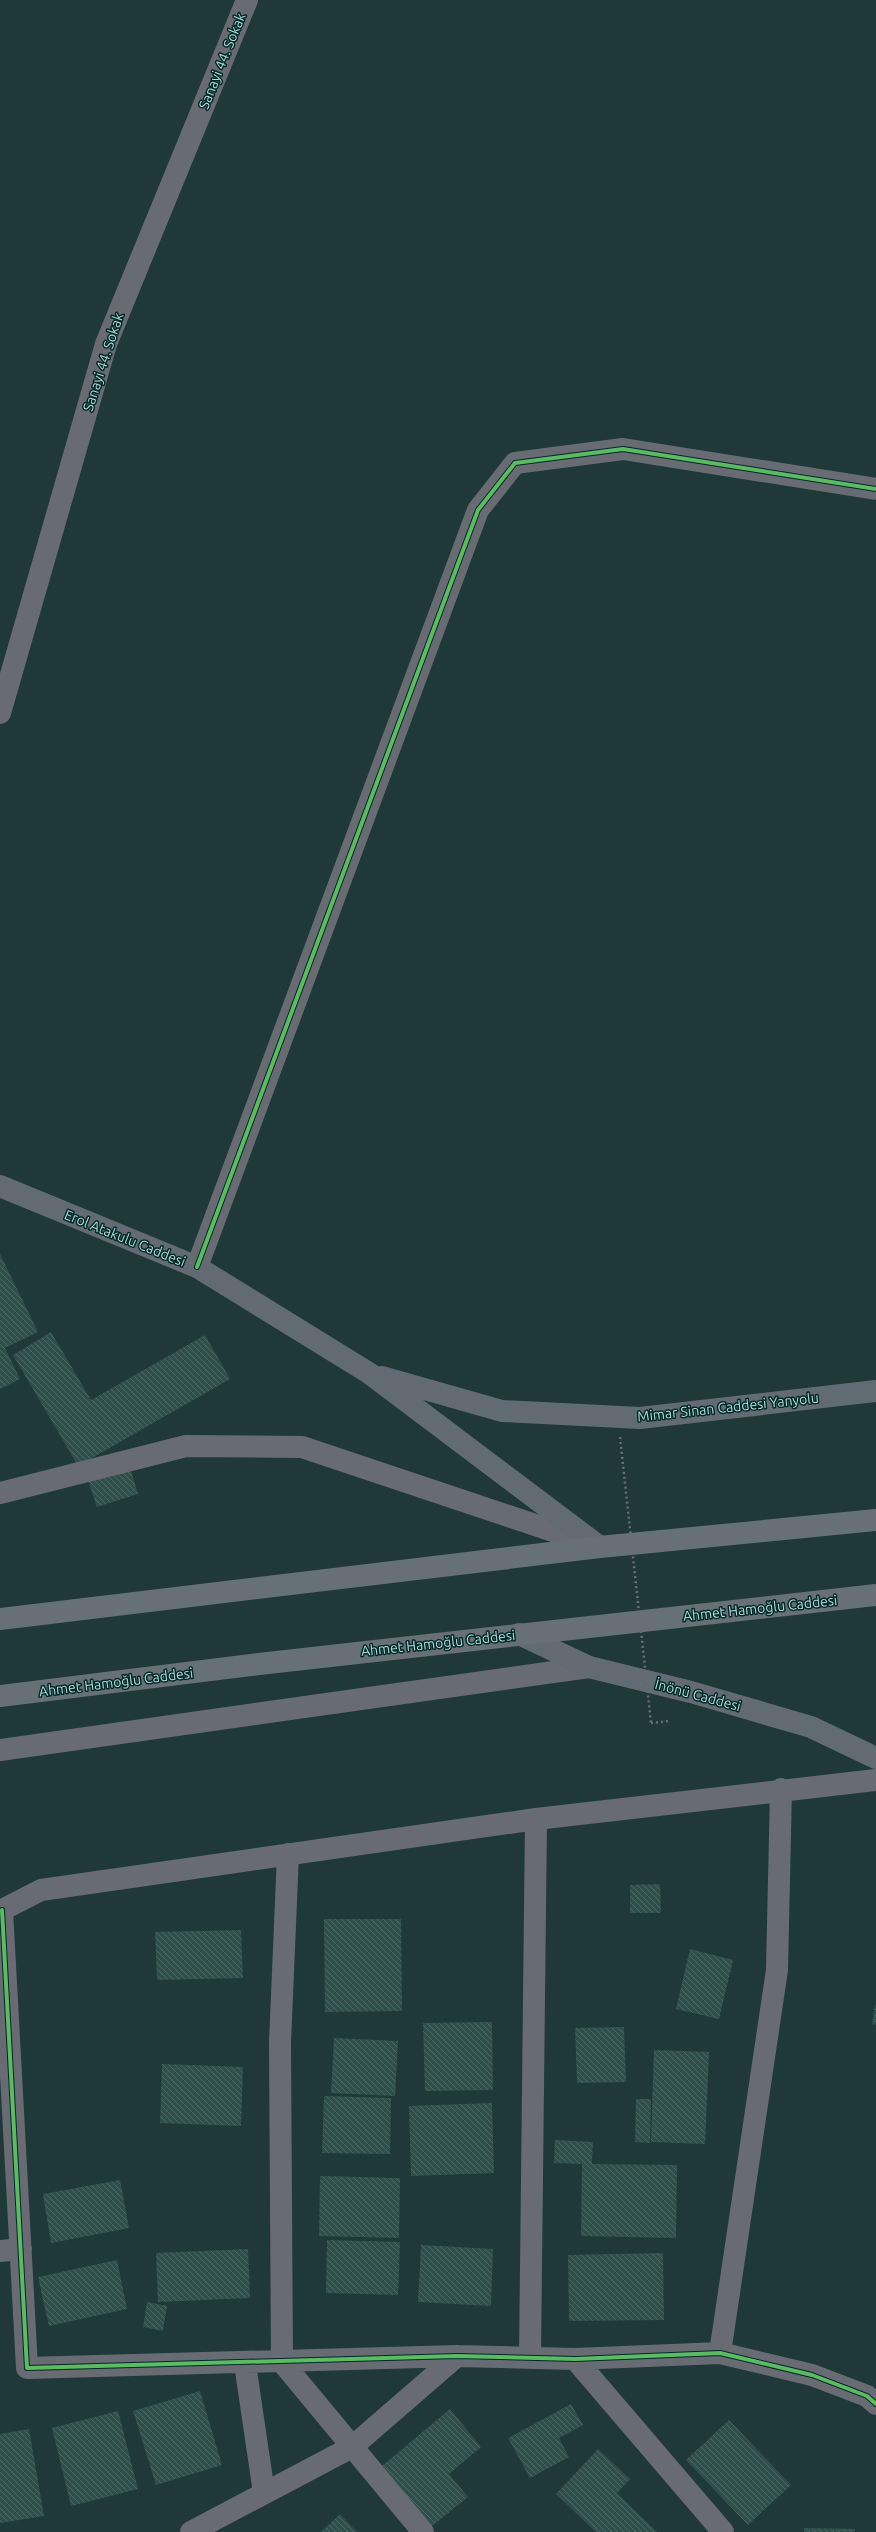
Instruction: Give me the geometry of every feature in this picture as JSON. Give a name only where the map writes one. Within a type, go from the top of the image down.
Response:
[{"type":"highway","points":[[0,1619],[600,1547],[876,1520]]},
{"type":"highway","name":"Ahmet Hamoğlu Caddesi","points":[[0,1696],[519,1634],[876,1596]]},
{"type":"main road","name":"Erol Atakulu Caddesi","points":[[0,1186],[197,1267],[369,1373]]},
{"type":"main road","name":"Mimar Sinan Caddesi Yanyolu","points":[[369,1373],[502,1411],[640,1418],[876,1391]]},
{"type":"main road","points":[[369,1373],[600,1547]]},
{"type":"main road","name":"İnönü Caddesi","points":[[519,1634],[589,1667],[691,1692],[812,1727],[876,1758]]},
{"type":"street","name":"Sanayi 44. Sokak","points":[[0,713],[106,344],[248,0]]},
{"type":"street","points":[[197,1267],[478,510],[515,462],[623,449],[876,489]]},
{"type":"street","points":[[0,1492],[186,1446],[302,1447],[600,1547]]},
{"type":"street","points":[[0,1750],[589,1667]]},
{"type":"street","points":[[876,1780],[781,1789],[536,1819],[41,1890],[1,1910],[11,2250],[28,2368],[245,2364],[457,2356],[530,2356],[575,2359],[720,2353],[812,2375],[867,2396],[876,2404]]},
{"type":"street","points":[[720,2353],[777,1970],[781,1789]]},
{"type":"street","points":[[530,2356],[536,1819]]},
{"type":"street","points":[[288,1854],[280,2043],[282,2362],[423,2532]]},
{"type":"street","points":[[191,2532],[352,2447],[457,2356]]},
{"type":"street","points":[[575,2359],[723,2532]]},
{"type":"street","points":[[245,2364],[264,2493]]},
{"type":"path","points":[[620,1437],[651,1723]]},
{"type":"building","points":[[0,1254],[38,1332],[5,1348],[20,1379],[0,1389]]},
{"type":"building","points":[[51,1332],[91,1400],[205,1335],[230,1379],[78,1466],[13,1355]]},
{"type":"building","points":[[128,1461],[138,1494],[97,1507],[86,1474]]},
{"type":"building","points":[[660,1884],[661,1913],[630,1913],[630,1885]]},
{"type":"building","points":[[324,1919],[401,1919],[402,2011],[325,2012]]},
{"type":"building","points":[[241,1930],[243,1978],[157,1980],[155,1932]]},
{"type":"building","points":[[690,1949],[733,1960],[719,2019],[676,2009]]},
{"type":"building","points":[[876,2005],[876,2025],[872,2024]]},
{"type":"building","points":[[492,2022],[493,2090],[425,2091],[423,2023]]},
{"type":"building","points":[[624,2027],[626,2082],[577,2083],[575,2028]]},
{"type":"building","points":[[334,2038],[398,2041],[395,2096],[331,2093]]},
{"type":"building","points":[[654,2050],[709,2052],[705,2144],[651,2142]]},
{"type":"building","points":[[162,2064],[243,2067],[241,2126],[160,2123]]},
{"type":"building","points":[[324,2096],[391,2098],[390,2154],[322,2153]]},
{"type":"building","points":[[636,2099],[651,2099],[650,2143],[635,2142]]},
{"type":"building","points":[[492,2103],[494,2173],[411,2176],[409,2106]]},
{"type":"building","points":[[555,2140],[593,2142],[592,2164],[677,2165],[676,2238],[581,2236],[582,2164],[554,2163]]},
{"type":"building","points":[[320,2176],[400,2178],[399,2238],[319,2236]]},
{"type":"building","points":[[120,2180],[129,2228],[51,2243],[43,2194]]},
{"type":"building","points":[[327,2240],[400,2242],[398,2295],[326,2293]]},
{"type":"building","points":[[421,2245],[493,2249],[491,2306],[418,2302]]},
{"type":"building","points":[[248,2249],[250,2298],[158,2302],[156,2253]]},
{"type":"building","points":[[663,2253],[664,2320],[569,2321],[568,2255]]},
{"type":"building","points":[[117,2260],[127,2309],[49,2326],[38,2277]]},
{"type":"building","points":[[147,2302],[167,2306],[163,2331],[143,2327]]},
{"type":"building","points":[[200,2391],[222,2465],[156,2485],[133,2411]]},
{"type":"building","points":[[571,2404],[583,2425],[559,2438],[569,2457],[530,2478],[508,2438]]},
{"type":"building","points":[[450,2409],[481,2447],[449,2474],[468,2497],[432,2526],[382,2466]]},
{"type":"building","points":[[118,2411],[138,2489],[71,2506],[52,2428]]},
{"type":"building","points":[[729,2420],[791,2485],[748,2525],[686,2460]]},
{"type":"building","points":[[29,2429],[44,2516],[0,2523],[0,2434]]},
{"type":"building","points":[[598,2449],[630,2479],[617,2493],[657,2532],[596,2532],[556,2494]]},
{"type":"building","points":[[340,2514],[357,2532],[321,2532]]},
{"type":"building","points":[[804,2528],[855,2529],[855,2532],[804,2532]]},
{"type":"cycle path","points":[[197,1267],[478,510],[515,463],[623,449],[876,489]]},
{"type":"cycle path","points":[[2,1910],[27,2368],[457,2356],[575,2359],[720,2353],[812,2375],[867,2396],[876,2404]]}]
